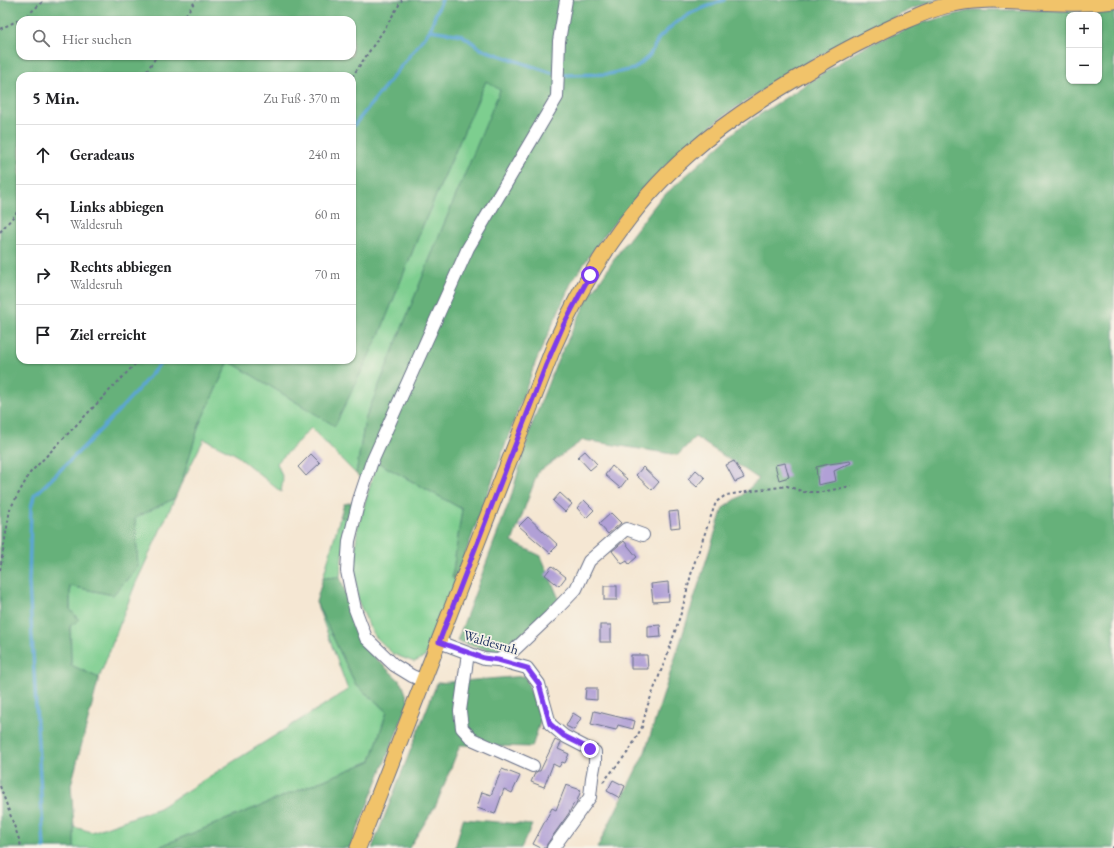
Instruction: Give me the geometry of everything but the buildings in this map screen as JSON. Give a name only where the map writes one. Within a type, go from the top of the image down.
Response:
[{"type":"main road","points":[[358,848],[546,365],[563,326],[598,262],[627,222],[669,173],[688,154],[709,137],[755,105],[859,42],[934,9],[953,4],[991,0],[1067,2],[1114,1]]},
{"type":"street","points":[[424,681],[412,676],[394,665],[366,638],[355,609],[347,572],[349,541],[359,500],[371,464],[468,248],[557,97],[560,41],[566,0]]},
{"type":"street","points":[[498,660],[511,653],[576,589],[589,561],[626,530],[643,535]]},
{"type":"street","name":"Waldesruh","points":[[439,642],[484,658],[498,660],[527,668],[539,684],[550,724],[564,736],[595,752],[590,797],[553,848]]},
{"type":"street","points":[[468,653],[460,712],[462,728],[472,739],[534,766]]},
{"type":"path","points":[[25,16],[45,0]]},
{"type":"path","points":[[185,16],[196,0]]},
{"type":"path","points":[[355,72],[402,0]]},
{"type":"path","points":[[0,29],[16,21]]},
{"type":"path","points":[[146,72],[154,60]]},
{"type":"path","points":[[0,232],[16,214]]},
{"type":"path","points":[[0,570],[10,509],[30,473],[135,364]]},
{"type":"path","points":[[590,797],[629,751],[642,727],[647,707],[668,654],[682,610],[693,567],[716,502],[726,495],[786,486],[804,492],[822,492],[851,486]]},
{"type":"path","points":[[0,786],[21,848]]},
{"type":"green space","points":[[0,0],[937,0],[912,9],[855,36],[786,74],[722,117],[679,151],[605,234],[572,281],[536,361],[457,577],[452,578],[462,509],[377,462],[361,479],[356,474],[365,420],[500,90],[486,81],[423,225],[380,333],[335,426],[234,364],[356,364],[356,72],[16,72],[16,364],[228,364],[199,425],[181,484],[175,498],[135,518],[138,567],[113,595],[70,586],[70,609],[79,620],[70,626],[71,665],[99,678],[71,785],[74,848],[0,848]]},
{"type":"green space","points":[[1114,9],[1114,848],[597,848],[645,752],[723,508],[741,496],[759,479],[695,437],[678,455],[583,440],[538,472],[512,542],[541,556],[559,599],[501,654],[457,641],[511,497],[531,427],[555,366],[586,302],[621,249],[659,200],[739,128],[862,48],[918,24],[973,10],[1051,10],[1076,12],[1066,12],[1066,84],[1102,84],[1102,12],[1094,12]]},
{"type":"green space","points":[[486,81],[501,89],[439,236],[365,420],[356,474],[311,428],[277,463],[283,479],[281,492],[235,454],[204,439],[181,484],[199,425],[228,364],[234,364],[335,425],[380,333],[423,225]]},
{"type":"green space","points":[[377,462],[462,509],[452,578],[457,577],[425,657],[414,662],[393,654],[373,634],[358,601],[354,569],[357,530]]},
{"type":"green space","points":[[175,498],[135,585],[99,678],[71,665],[70,586],[113,595],[138,567],[135,518]]},
{"type":"green space","points":[[354,502],[350,519],[340,517],[344,504]]},
{"type":"green space","points":[[340,517],[350,519],[342,556],[340,577],[323,578]]},
{"type":"green space","points":[[340,577],[364,647],[402,683],[409,702],[350,848],[156,848],[371,761],[387,711],[356,685],[316,602],[323,578]]},
{"type":"green space","points":[[316,602],[356,685],[387,711],[371,761],[156,848],[74,848],[74,827],[92,832],[159,808],[348,690]]},
{"type":"green space","points":[[525,676],[541,719],[532,747],[460,745],[436,805],[409,848],[372,848],[437,683]]},
{"type":"green space","points":[[463,819],[532,825],[521,848],[455,848]]},
{"type":"waterway","points":[[356,123],[430,30],[442,0]]},
{"type":"waterway","points":[[565,75],[609,74],[634,69],[649,56],[659,38],[674,24],[693,12],[724,0]]},
{"type":"waterway","points":[[430,30],[462,35],[481,49],[552,73]]},
{"type":"waterway","points":[[44,848],[29,583],[31,508],[34,496],[117,413],[160,364]]},
{"type":"route","points":[[590,275],[572,307],[546,365],[439,642],[484,658],[498,660],[527,668],[539,684],[550,724],[564,736],[590,749]]}]
